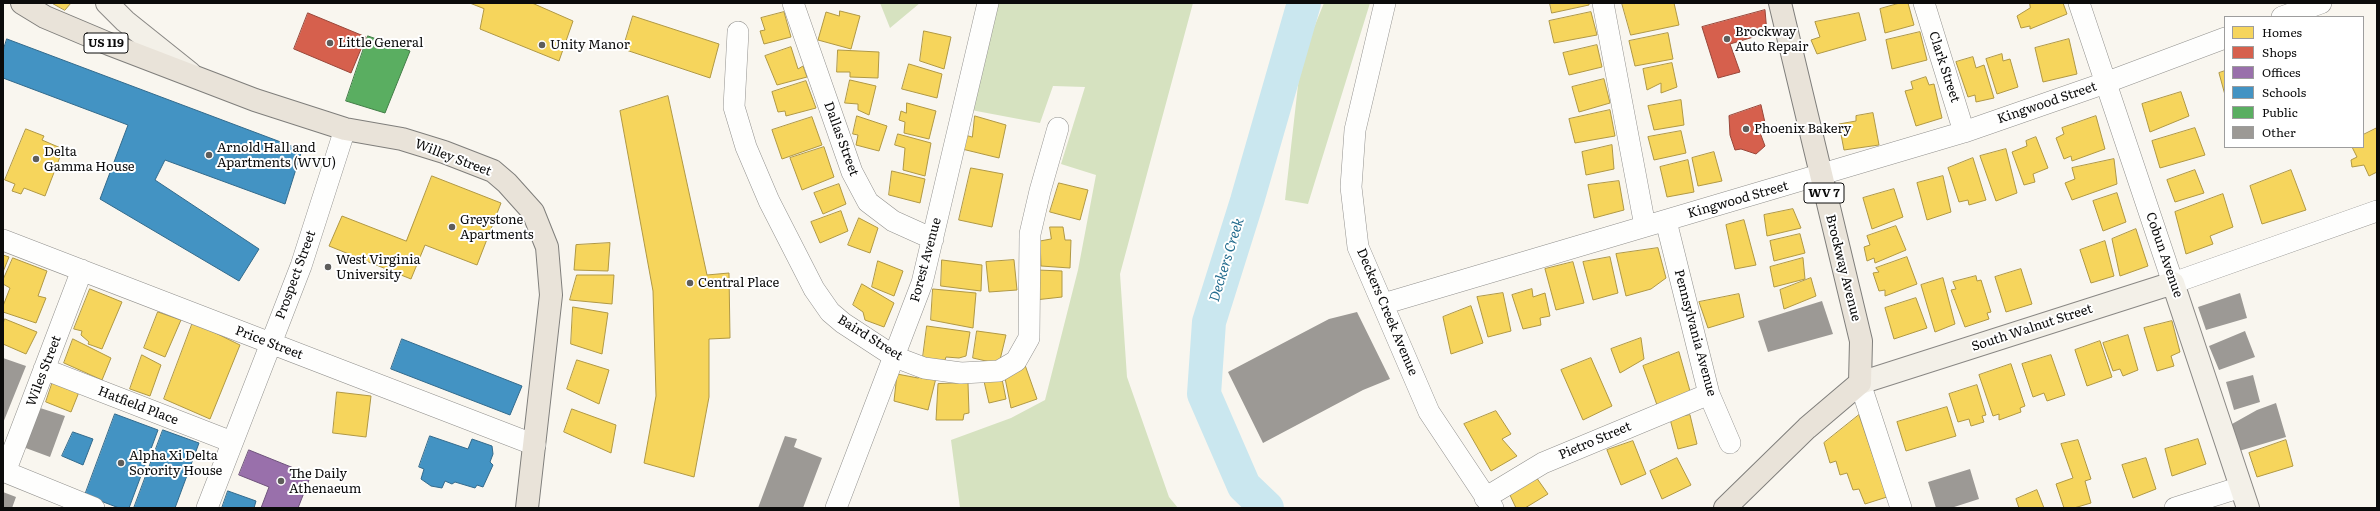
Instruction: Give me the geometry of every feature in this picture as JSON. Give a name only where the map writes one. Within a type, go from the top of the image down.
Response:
[{"type":"main road","name":"US 119","points":[[22,3],[45,17],[109,44],[192,75]]},
{"type":"main road","name":"Brockway Avenue","points":[[1780,3],[1820,176],[1861,341],[1860,383]]},
{"type":"main road","name":"Willey Street","points":[[192,75],[255,100],[345,129],[402,139],[493,171],[533,212],[547,247],[550,295],[527,508]]},
{"type":"main road","name":"South Walnut Street","points":[[1725,508],[1806,428],[1860,383]]},
{"type":"street","points":[[107,3],[125,21],[192,75]]},
{"type":"street","name":"Dallas Street","points":[[793,3],[852,172],[868,202],[893,221],[933,239]]},
{"type":"street","name":"Forest Avenue","points":[[836,508],[922,283],[988,3]]},
{"type":"street","name":"Deckers Creek Avenue","points":[[1385,3],[1355,130],[1351,187],[1358,247],[1429,412],[1489,503]]},
{"type":"street","points":[[1603,3],[1646,226]]},
{"type":"street","name":"Clark Street","points":[[1924,3],[1964,132]]},
{"type":"street","name":"Cobun Avenue","points":[[2079,3],[2248,508]]},
{"type":"street","points":[[2285,16],[2321,3]]},
{"type":"street","name":"Baird Street","points":[[738,32],[734,107],[746,147],[769,201],[814,289],[830,312],[895,357],[924,368],[961,373],[999,371],[1016,361],[1029,338],[1030,234],[1040,191],[1058,128]]},
{"type":"street","name":"Kingwood Street","points":[[1383,304],[1820,176],[1964,132],[2105,83],[2224,38]]},
{"type":"street","name":"Prospect Street","points":[[207,508],[301,266],[345,129]]},
{"type":"street","name":"South Walnut Street","points":[[1860,383],[2173,283],[2377,211]]},
{"type":"street","name":"Pennsylvania Avenue","points":[[1666,221],[1709,394],[1730,443]]},
{"type":"street","name":"Price Street","points":[[3,240],[535,445]]},
{"type":"street","name":"Wiles Street","points":[[4,472],[82,270]]},
{"type":"street","name":"Hatfield Place","points":[[44,369],[232,442]]},
{"type":"street","name":"Brockway Avenue","points":[[1860,383],[1901,508]]},
{"type":"street","name":"Pietro Street","points":[[1489,503],[1542,463],[1709,394]]},
{"type":"street","points":[[4,472],[94,508]]},
{"type":"street","points":[[2175,508],[2242,487]]},
{"type":"green space","points":[[880,3],[920,3],[890,28]]},
{"type":"green space","points":[[999,3],[1193,3],[1120,274],[1127,377],[1169,497],[1178,508],[960,508],[951,440],[1011,418],[1045,400],[1078,270],[1096,175],[1061,164],[1085,87],[1053,86],[1040,123],[971,110]]},
{"type":"green space","points":[[1324,3],[1370,3],[1308,204],[1285,200],[1301,59]]},
{"type":"building: Homes","points":[[52,3],[71,3],[65,10]]},
{"type":"building: Homes","name":"Unity Manor","points":[[470,3],[532,3],[573,21],[559,61],[480,29],[484,9]]},
{"type":"building: Homes","points":[[1550,3],[1589,3],[1589,5],[1552,13]]},
{"type":"building: Homes","points":[[1622,3],[1674,3],[1679,25],[1631,35]]},
{"type":"building: Homes","points":[[1900,3],[1908,3],[1914,25],[1885,33],[1880,9]]},
{"type":"building: Homes","points":[[2030,3],[2063,3],[2067,14],[2030,29],[2030,26],[2021,28],[2017,16],[2030,8]]},
{"type":"building: Homes","points":[[840,11],[860,16],[851,49],[818,40],[826,12],[839,16]]},
{"type":"building: Homes","points":[[784,12],[791,37],[764,44],[760,31],[765,30],[761,18]]},
{"type":"building: Homes","points":[[1591,12],[1597,35],[1554,43],[1549,21]]},
{"type":"building: Homes","points":[[1859,13],[1866,40],[1817,54],[1811,40],[1820,37],[1815,22]]},
{"type":"building: Homes","points":[[633,16],[719,44],[710,78],[623,49]]},
{"type":"building: Homes","points":[[924,31],[951,37],[944,69],[920,61]]},
{"type":"building: Homes","points":[[1920,32],[1927,60],[1892,69],[1886,40]]},
{"type":"building: Homes","points":[[1668,33],[1673,59],[1635,66],[1629,41]]},
{"type":"building: Homes","points":[[2069,39],[2077,74],[2043,82],[2035,48]]},
{"type":"building: Homes","points":[[1597,45],[1602,67],[1569,75],[1563,53]]},
{"type":"building: Homes","points":[[791,47],[798,69],[803,66],[807,77],[777,85],[765,56]]},
{"type":"building: Homes","points":[[838,50],[879,52],[878,78],[850,77],[850,72],[837,72]]},
{"type":"building: Homes","points":[[2002,54],[2003,61],[2010,59],[2018,87],[1997,94],[1986,59]]},
{"type":"building: Homes","points":[[1973,57],[1976,68],[1984,65],[1994,98],[1976,102],[1975,95],[1968,97],[1956,62]]},
{"type":"building: Homes","points":[[1672,63],[1677,87],[1661,93],[1661,83],[1647,90],[1643,69]]},
{"type":"building: Homes","points":[[909,64],[942,74],[937,98],[902,89]]},
{"type":"building: Homes","points":[[2224,71],[2224,91],[2219,73]]},
{"type":"building: Homes","points":[[1926,77],[1929,85],[1934,84],[1942,118],[1916,126],[1905,91],[1913,89],[1911,82]]},
{"type":"building: Homes","points":[[1604,79],[1610,103],[1579,112],[1572,87]]},
{"type":"building: Homes","points":[[850,80],[876,86],[869,115],[858,110],[858,104],[845,103]]},
{"type":"building: Homes","points":[[806,81],[816,108],[786,116],[785,111],[778,112],[772,92]]},
{"type":"building: Homes","points":[[2181,92],[2189,116],[2150,132],[2142,104]]},
{"type":"building: Homes","name":"Central Place","points":[[668,96],[707,275],[729,273],[730,338],[709,339],[709,397],[694,477],[644,463],[656,396],[653,291],[620,111]]},
{"type":"building: Homes","points":[[1681,100],[1684,125],[1654,130],[1648,106]]},
{"type":"building: Homes","points":[[907,103],[936,111],[929,139],[904,133],[905,122],[899,120],[901,111],[906,113]]},
{"type":"building: Homes","points":[[1610,110],[1615,136],[1575,143],[1569,119]]},
{"type":"building: Homes","points":[[1873,113],[1879,145],[1844,150],[1839,124],[1856,121],[1856,116]]},
{"type":"building: Homes","points":[[857,116],[887,126],[879,151],[856,145],[858,135],[853,134]]},
{"type":"building: Homes","points":[[975,116],[1006,125],[999,158],[962,149],[965,135],[972,137]]},
{"type":"building: Homes","points":[[2096,116],[2105,149],[2072,161],[2071,156],[2064,159],[2056,138],[2064,134],[2062,128]]},
{"type":"building: Homes","points":[[812,117],[822,145],[782,159],[772,130]]},
{"type":"building: Homes","points":[[2195,128],[2205,155],[2160,168],[2152,141]]},
{"type":"building: Homes","points":[[2377,128],[2377,172],[2369,176],[2364,165],[2352,167],[2351,160],[2357,157],[2352,148],[2364,148],[2364,134]]},
{"type":"building: Homes","name":"Delta Gamma House","points":[[26,129],[44,136],[42,140],[63,149],[45,196],[24,188],[21,194],[12,191],[15,184],[5,180]]},
{"type":"building: Homes","points":[[1681,131],[1686,153],[1654,160],[1648,137]]},
{"type":"building: Homes","points":[[898,134],[931,143],[925,176],[903,170],[905,148],[895,145]]},
{"type":"building: Homes","points":[[2036,137],[2048,168],[2033,174],[2035,182],[2024,185],[2012,152],[2027,146],[2026,141]]},
{"type":"building: Homes","points":[[1612,145],[1614,169],[1586,175],[1582,152]]},
{"type":"building: Homes","points":[[824,147],[834,177],[802,190],[790,158]]},
{"type":"building: Homes","points":[[2006,149],[2017,193],[1996,201],[1980,156]]},
{"type":"building: Homes","points":[[1714,152],[1722,181],[1698,186],[1692,158]]},
{"type":"building: Homes","points":[[1973,158],[1986,200],[1969,205],[1968,200],[1959,202],[1948,168]]},
{"type":"building: Homes","points":[[2114,159],[2117,184],[2072,200],[2065,183],[2075,179],[2072,168]]},
{"type":"building: Homes","points":[[1688,160],[1694,192],[1667,197],[1660,167]]},
{"type":"building: Homes","points":[[971,168],[1003,174],[992,227],[959,220]]},
{"type":"building: Homes","points":[[2195,170],[2204,193],[2175,202],[2167,180]]},
{"type":"building: Homes","points":[[2291,170],[2306,210],[2262,224],[2250,186]]},
{"type":"building: Homes","points":[[892,171],[925,179],[920,203],[889,195]]},
{"type":"building: Homes","name":"Greystone Apartments","points":[[432,176],[501,203],[477,265],[425,245],[411,279],[329,246],[342,216],[406,241]]},
{"type":"building: Homes","points":[[1943,176],[1951,212],[1927,220],[1917,183]]},
{"type":"building: Homes","points":[[1619,181],[1624,210],[1594,218],[1588,185]]},
{"type":"building: Homes","points":[[1059,183],[1088,190],[1080,220],[1050,212]]},
{"type":"building: Homes","points":[[839,184],[846,204],[823,214],[814,193]]},
{"type":"building: Homes","points":[[1894,189],[1903,217],[1872,229],[1863,198]]},
{"type":"building: Homes","points":[[2117,193],[2126,222],[2103,231],[2093,201]]},
{"type":"building: Homes","points":[[2223,194],[2233,227],[2210,236],[2213,244],[2186,254],[2175,212]]},
{"type":"building: Homes","points":[[1793,209],[1801,228],[1767,236],[1764,215]]},
{"type":"building: Homes","points":[[841,211],[848,231],[820,243],[811,222]]},
{"type":"building: Homes","points":[[859,218],[878,228],[870,253],[848,245]]},
{"type":"building: Homes","points":[[1744,220],[1756,265],[1735,269],[1726,225]]},
{"type":"building: Homes","points":[[1896,226],[1906,250],[1875,263],[1874,258],[1867,261],[1864,247],[1870,245],[1867,236]]},
{"type":"building: Homes","points":[[1050,227],[1063,227],[1065,240],[1071,240],[1070,268],[1041,266],[1040,241],[1051,239]]},
{"type":"building: Homes","points":[[2136,229],[2148,266],[2120,276],[2112,239]]},
{"type":"building: Homes","points":[[1800,234],[1805,253],[1774,261],[1770,241]]},
{"type":"building: Homes","points":[[2105,241],[2114,276],[2091,283],[2080,250]]},
{"type":"building: Homes","points":[[610,243],[608,271],[574,270],[576,245]]},
{"type":"building: Homes","points":[[1658,248],[1666,278],[1651,289],[1626,296],[1616,254]]},
{"type":"building: Homes","points":[[3,255],[9,257],[3,272]]},
{"type":"building: Homes","points":[[1610,257],[1618,293],[1593,300],[1583,262]]},
{"type":"building: Homes","points":[[1907,257],[1917,284],[1885,296],[1885,290],[1879,291],[1873,273],[1879,272],[1876,268]]},
{"type":"building: Homes","points":[[13,258],[47,271],[38,296],[46,298],[36,323],[3,312],[3,306],[10,288],[3,284],[3,280]]},
{"type":"building: Homes","points":[[1803,258],[1805,279],[1774,287],[1770,267]]},
{"type":"building: Homes","points":[[942,260],[982,265],[981,291],[941,286]]},
{"type":"building: Homes","points":[[1014,260],[1017,290],[989,292],[986,262]]},
{"type":"building: Homes","points":[[878,261],[903,271],[894,296],[872,287]]},
{"type":"building: Homes","points":[[1573,262],[1584,303],[1556,310],[1545,269]]},
{"type":"building: Homes","points":[[2021,269],[2032,304],[2006,312],[1995,277]]},
{"type":"building: Homes","points":[[1037,270],[1062,271],[1062,297],[1035,300]]},
{"type":"building: Homes","points":[[577,275],[614,275],[612,304],[570,300]]},
{"type":"building: Homes","points":[[1976,276],[1977,281],[1981,280],[1991,312],[1987,313],[1989,319],[1965,327],[1951,290],[1956,289],[1953,282]]},
{"type":"building: Homes","points":[[1811,278],[1816,296],[1784,309],[1780,290]]},
{"type":"building: Homes","points":[[1943,278],[1955,324],[1935,332],[1921,285]]},
{"type":"building: Homes","points":[[862,284],[894,303],[884,327],[865,320],[863,312],[853,305]]},
{"type":"building: Homes","points":[[90,289],[122,302],[102,349],[88,344],[89,342],[81,335],[82,331],[74,329]]},
{"type":"building: Homes","points":[[933,289],[976,293],[973,328],[931,320]]},
{"type":"building: Homes","points":[[1532,289],[1533,297],[1545,293],[1550,316],[1540,318],[1541,325],[1523,329],[1512,295]]},
{"type":"building: Homes","points":[[1503,293],[1511,331],[1488,337],[1477,297]]},
{"type":"building: Homes","points":[[1739,294],[1744,317],[1708,328],[1699,302]]},
{"type":"building: Homes","points":[[1916,298],[1927,328],[1894,339],[1885,308]]},
{"type":"building: Homes","points":[[1471,306],[1483,343],[1451,354],[1443,317]]},
{"type":"building: Homes","points":[[573,307],[608,313],[602,354],[571,344]]},
{"type":"building: Homes","points":[[158,312],[181,320],[165,357],[144,348]]},
{"type":"building: Homes","points":[[5,319],[37,332],[26,354],[3,344],[3,324]]},
{"type":"building: Homes","points":[[2172,321],[2180,352],[2171,356],[2174,366],[2157,371],[2144,328]]},
{"type":"building: Homes","points":[[193,322],[240,345],[210,419],[164,399]]},
{"type":"building: Homes","points":[[927,326],[970,332],[966,356],[959,358],[946,357],[944,363],[923,357]]},
{"type":"building: Homes","points":[[977,331],[1006,335],[999,364],[973,358]]},
{"type":"building: Homes","points":[[2128,335],[2138,370],[2123,376],[2120,369],[2113,371],[2103,343]]},
{"type":"building: Homes","points":[[1641,338],[1644,359],[1620,373],[1611,349]]},
{"type":"building: Homes","points":[[73,339],[111,358],[102,380],[64,363]]},
{"type":"building: Homes","points":[[2100,341],[2112,377],[2087,386],[2075,350]]},
{"type":"building: Homes","points":[[1679,352],[1690,391],[1657,405],[1643,366]]},
{"type":"building: Homes","points":[[142,355],[161,365],[150,396],[130,389]]},
{"type":"building: Homes","points":[[2051,355],[2065,395],[2047,401],[2044,393],[2033,397],[2022,364]]},
{"type":"building: Homes","points":[[1591,358],[1612,406],[1583,420],[1561,370]]},
{"type":"building: Homes","points":[[577,360],[609,370],[599,404],[567,389]]},
{"type":"building: Homes","points":[[2011,364],[2025,406],[2020,408],[2021,412],[1999,420],[1999,414],[1993,416],[1979,375]]},
{"type":"building: Homes","points":[[1025,365],[1037,399],[1011,408],[1004,373]]},
{"type":"building: Homes","points":[[921,373],[936,378],[928,410],[894,401],[897,374],[918,378]]},
{"type":"building: Homes","points":[[1001,374],[1006,399],[989,403],[983,377]]},
{"type":"building: Homes","points":[[54,378],[81,387],[71,412],[46,402]]},
{"type":"building: Homes","points":[[968,383],[969,413],[964,414],[963,420],[936,420],[938,384]]},
{"type":"building: Homes","points":[[1977,385],[1986,415],[1982,416],[1984,422],[1971,426],[1969,419],[1958,422],[1949,394]]},
{"type":"building: Homes","points":[[337,392],[371,396],[366,437],[333,433]]},
{"type":"building: Homes","points":[[1947,407],[1956,436],[1906,451],[1897,422]]},
{"type":"building: Homes","points":[[572,409],[616,425],[611,453],[564,432]]},
{"type":"building: Homes","points":[[1496,411],[1511,434],[1502,439],[1517,456],[1491,471],[1464,424]]},
{"type":"building: Homes","points":[[1690,415],[1697,444],[1678,449],[1670,419]]},
{"type":"building: Homes","points":[[1859,415],[1887,497],[1865,504],[1859,489],[1853,490],[1847,473],[1840,475],[1836,461],[1830,463],[1824,443]]},
{"type":"building: Homes","points":[[2198,439],[2206,464],[2172,476],[2165,449]]},
{"type":"building: Homes","points":[[2078,440],[2091,479],[2085,481],[2091,503],[2074,508],[2064,508],[2056,484],[2073,478],[2061,444]]},
{"type":"building: Homes","points":[[2286,440],[2293,466],[2257,477],[2249,453]]},
{"type":"building: Homes","points":[[1633,441],[1646,474],[1621,485],[1607,450]]},
{"type":"building: Homes","points":[[1677,458],[1691,485],[1662,499],[1650,471]]},
{"type":"building: Homes","points":[[2146,458],[2156,489],[2133,498],[2122,465]]},
{"type":"building: Homes","points":[[1536,477],[1548,494],[1525,508],[1516,508],[1509,493]]},
{"type":"building: Homes","points":[[2037,490],[2044,508],[2019,508],[2016,499]]},
{"type":"building: Shops","name":"Brockway Auto Repair","points":[[1765,10],[1767,33],[1730,44],[1740,72],[1718,78],[1702,27]]},
{"type":"building: Shops","name":"Little General","points":[[308,13],[366,37],[351,73],[294,49]]},
{"type":"building: Shops","name":"Phoenix Bakery","points":[[1761,105],[1766,127],[1759,130],[1765,146],[1756,154],[1741,149],[1735,150],[1730,135],[1729,116]]},
{"type":"building: Offices","name":"The Daily Athenaeum","points":[[249,450],[311,475],[298,508],[261,508],[269,487],[239,475]]},
{"type":"building: Schools","name":"Arnold Hall and Apartments (WVU)","points":[[7,39],[302,150],[285,204],[165,160],[155,180],[259,249],[239,281],[100,199],[128,125],[3,78],[3,51]]},
{"type":"building: Schools","points":[[402,339],[522,386],[510,415],[391,369]]},
{"type":"building: Schools","name":"Alpha Xi Delta Sorority House","points":[[115,414],[158,430],[129,508],[119,508],[85,495]]},
{"type":"building: Schools","points":[[163,430],[199,443],[175,508],[134,508]]},
{"type":"building: Schools","points":[[73,432],[93,439],[83,465],[62,456]]},
{"type":"building: Schools","points":[[430,436],[468,449],[472,439],[492,446],[493,454],[490,462],[493,465],[483,487],[477,485],[475,488],[455,482],[452,484],[445,481],[442,488],[431,486],[421,479],[424,469],[419,467]]},
{"type":"building: Schools","points":[[228,491],[256,501],[254,508],[222,508]]},
{"type":"building: Public","points":[[368,36],[410,51],[385,113],[346,101]]},
{"type":"building: Other","points":[[2240,293],[2247,318],[2206,330],[2198,307]]},
{"type":"building: Other","points":[[1822,301],[1833,334],[1768,352],[1758,321]]},
{"type":"building: Other","points":[[1357,312],[1390,379],[1363,390],[1263,443],[1228,372],[1329,319]]},
{"type":"building: Other","points":[[2245,331],[2255,357],[2219,370],[2209,346]]},
{"type":"building: Other","points":[[3,358],[26,366],[3,423]]},
{"type":"building: Other","points":[[2253,375],[2260,402],[2234,410],[2226,382]]},
{"type":"building: Other","points":[[2276,403],[2286,437],[2239,451],[2232,424],[2257,410]]},
{"type":"building: Other","points":[[37,407],[65,416],[50,457],[23,447]]},
{"type":"building: Other","points":[[785,436],[797,439],[794,447],[822,458],[803,508],[758,508]]},
{"type":"building: Other","points":[[1970,469],[1979,499],[1951,508],[1936,508],[1928,482]]},
{"type":"building: Other","points":[[3,492],[16,497],[12,508],[3,508]]},
{"type":"waterway","name":"Deckers Creek","points":[[1267,508],[1244,486],[1204,394],[1209,322],[1247,201],[1304,3]]},
{"type":"place","name":"Brockway Auto Repair","points":[[1727,39]]},
{"type":"place","name":"Little General","points":[[330,43]]},
{"type":"place","name":"Unity Manor","points":[[542,45]]},
{"type":"place","name":"Phoenix Bakery","points":[[1746,129]]},
{"type":"place","name":"Arnold Hall and Apartments (WVU)","points":[[209,155]]},
{"type":"place","name":"Delta Gamma House","points":[[36,159]]},
{"type":"place","name":"Greystone Apartments","points":[[452,227]]},
{"type":"place","name":"West Virginia University","points":[[328,267]]},
{"type":"place","name":"Central Place","points":[[690,283]]},
{"type":"place","name":"Alpha Xi Delta Sorority House","points":[[121,463]]},
{"type":"place","name":"The Daily Athenaeum","points":[[281,481]]}]
